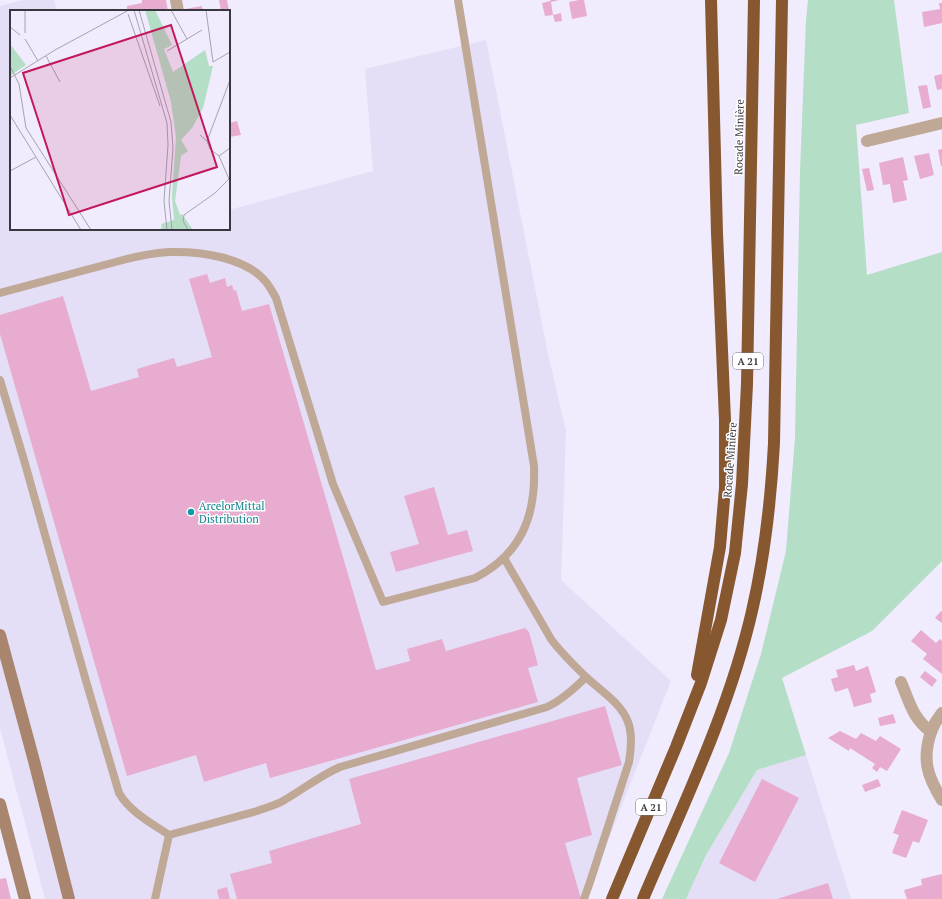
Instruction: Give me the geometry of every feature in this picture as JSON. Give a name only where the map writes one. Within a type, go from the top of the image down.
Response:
[{"type":"highway","points":[[689,715],[718,566],[725,488],[725,420],[718,249],[711,0]]},
{"type":"highway","name":"Rocade Minière","points":[[612,899],[701,683],[721,620],[735,553],[745,451],[754,0]]},
{"type":"highway","name":"A 21","points":[[643,899],[710,741],[728,691],[752,611],[762,559],[770,507],[774,443],[782,0]]},
{"type":"main road","points":[[0,635],[69,899]]},
{"type":"main road","points":[[0,804],[25,899]]},
{"type":"street","points":[[176,0],[178,10]]},
{"type":"street","points":[[867,141],[942,123]]},
{"type":"street","points":[[901,682],[913,713],[931,732]]},
{"type":"street","points":[[942,713],[931,732],[927,744],[926,764],[932,782],[942,800]]},
{"type":"lane","points":[[0,293],[123,260],[153,254],[180,252],[194,253],[222,258],[252,270],[266,282],[276,298],[333,484],[384,602],[475,578],[495,567],[513,548],[527,521],[534,496],[534,466],[458,0]]},
{"type":"lane","points":[[0,380],[119,793],[124,802],[132,810],[168,835],[257,811],[281,802],[328,772],[340,767],[547,707],[567,695],[586,678]]},
{"type":"lane","points":[[504,558],[550,639],[586,678],[620,708],[629,724],[631,744],[626,773],[584,899]]},
{"type":"lane","points":[[155,899],[168,835]]},
{"type":"shaded area","points":[[24,0],[54,0],[57,10],[10,10],[10,230],[230,230],[230,210],[373,171],[365,69],[486,40],[548,354],[566,431],[561,580],[671,681],[585,899],[45,899],[0,728],[0,6]]},
{"type":"shaded area","points":[[806,755],[851,899],[686,899],[706,855],[757,770]]},
{"type":"green space","points":[[808,0],[894,0],[909,113],[856,125],[867,275],[942,252],[942,561],[872,631],[782,678],[806,755],[757,770],[706,855],[686,899],[662,899],[729,753],[761,654],[786,551],[795,438],[800,171]]},
{"type":"building","points":[[142,0],[166,0],[168,10],[127,10],[127,6],[142,3]]},
{"type":"building","points":[[219,0],[227,0],[229,10],[221,10]]},
{"type":"building","points":[[550,0],[559,0],[551,2],[553,15],[545,16],[542,3],[551,1]]},
{"type":"building","points":[[584,0],[587,16],[572,19],[569,2]]},
{"type":"building","points":[[939,3],[942,3],[942,23],[924,27],[922,12],[940,9]]},
{"type":"building","points":[[202,6],[203,10],[186,10]]},
{"type":"building","points":[[561,13],[562,21],[555,22],[553,15]]},
{"type":"building","points":[[942,74],[942,89],[937,90],[934,76]]},
{"type":"building","points":[[927,85],[931,107],[923,109],[918,86]]},
{"type":"building","points":[[237,121],[241,135],[230,137],[230,123]]},
{"type":"building","points":[[942,149],[942,166],[941,166],[938,150]]},
{"type":"building","points":[[929,153],[934,175],[920,179],[914,156]]},
{"type":"building","points":[[903,157],[908,180],[903,181],[907,200],[893,203],[890,184],[883,185],[879,163]]},
{"type":"building","points":[[869,168],[874,190],[867,191],[862,169]]},
{"type":"building","name":"ArcelorMittal Distribution","points":[[207,274],[210,283],[225,278],[227,287],[232,285],[234,291],[236,290],[242,311],[269,304],[376,670],[410,661],[407,649],[442,639],[446,651],[525,628],[529,632],[538,665],[528,668],[538,702],[270,778],[266,763],[204,782],[196,755],[127,776],[0,334],[0,315],[63,296],[91,391],[139,377],[137,369],[174,358],[177,367],[212,357],[189,279]]},
{"type":"building","points":[[434,487],[448,535],[467,530],[473,551],[396,572],[390,552],[419,544],[404,496]]},
{"type":"building","points":[[941,611],[942,612],[942,623],[935,618]]},
{"type":"building","points":[[921,630],[936,643],[940,639],[942,641],[942,674],[923,659],[927,654],[911,641]]},
{"type":"building","points":[[854,665],[856,671],[868,666],[876,692],[870,694],[872,702],[854,707],[848,688],[835,692],[831,679],[838,677],[836,670]]},
{"type":"building","points":[[925,671],[937,680],[932,687],[920,677]]},
{"type":"building","points":[[605,706],[622,765],[577,778],[592,835],[565,843],[581,899],[237,899],[230,874],[272,863],[269,851],[361,824],[349,779]]},
{"type":"building","points":[[893,714],[896,723],[880,726],[878,718]]},
{"type":"building","points":[[840,731],[856,739],[861,733],[876,741],[880,736],[901,749],[887,771],[880,767],[877,772],[872,768],[875,764],[850,748],[849,751],[828,738]]},
{"type":"building","points":[[762,779],[799,798],[755,882],[719,863]]},
{"type":"building","points":[[878,779],[881,786],[865,792],[862,785]]},
{"type":"building","points":[[902,810],[928,820],[919,843],[913,841],[906,858],[892,853],[899,835],[893,833]]},
{"type":"building","points":[[942,874],[942,899],[907,899],[904,890],[922,885],[921,879]]},
{"type":"building","points":[[6,878],[11,899],[0,899],[0,879]]},
{"type":"building","points":[[828,883],[833,899],[777,899]]},
{"type":"building","points":[[227,887],[230,899],[219,899],[217,890]]},
{"type":"place","name":"ArcelorMittal Distribution","points":[[191,512]]}]
